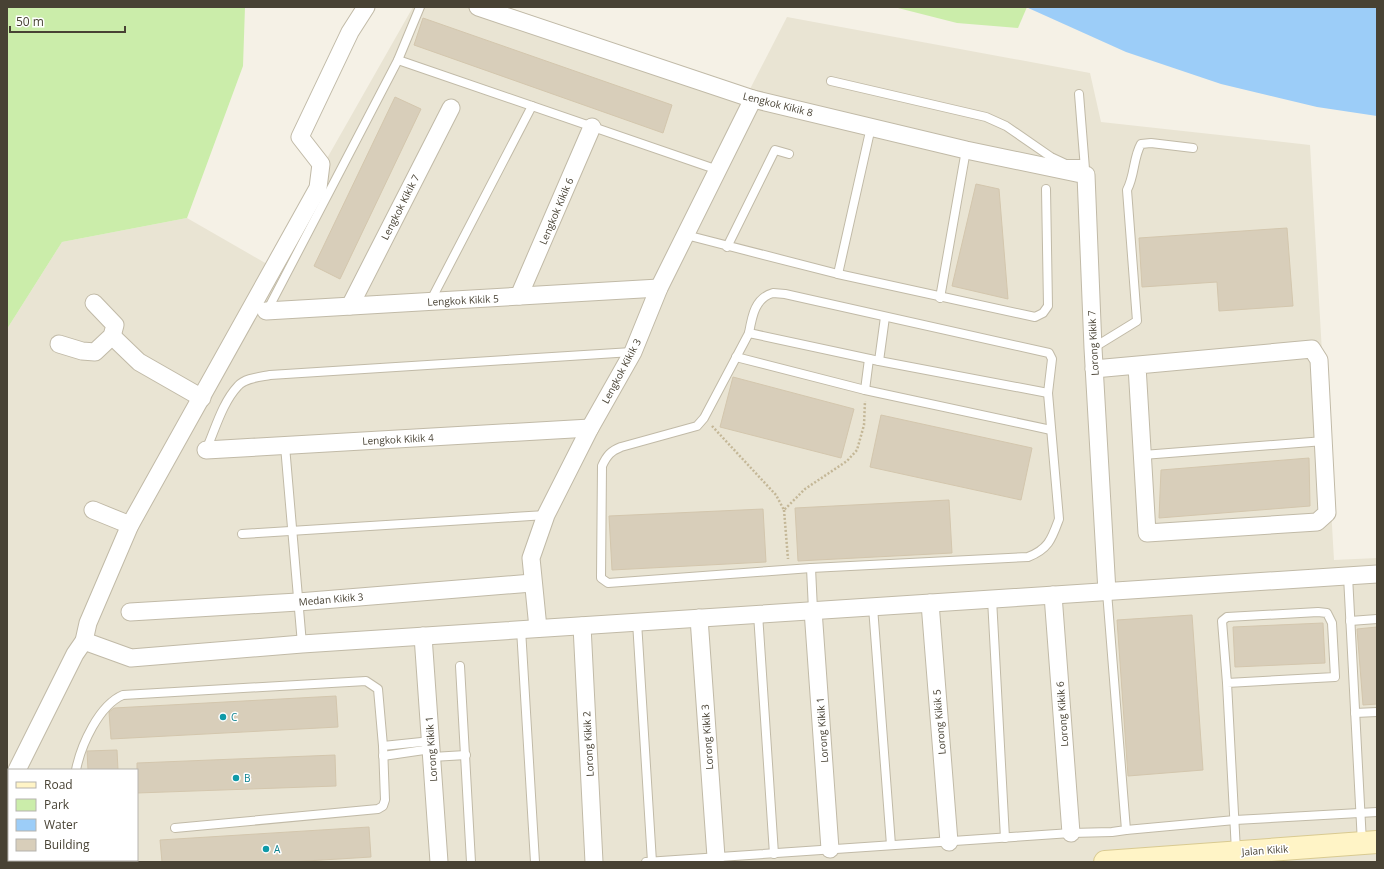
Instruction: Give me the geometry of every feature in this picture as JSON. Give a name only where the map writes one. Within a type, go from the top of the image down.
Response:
[{"type":"street","points":[[18,769],[75,654],[84,641],[88,623],[130,525],[318,188],[321,164],[300,137],[350,32],[366,7]]},
{"type":"street","name":"Lengkok Kikik 8","points":[[478,7],[753,99],[966,150],[1085,170]]},
{"type":"street","name":"Lengkok Kikik 3","points":[[530,629],[532,583],[531,558],[546,515],[590,428],[633,352],[659,288],[753,99]]},
{"type":"street","name":"Lengkok Kikik 7","points":[[350,306],[451,108]]},
{"type":"street","name":"Lengkok Kikik 6","points":[[519,296],[592,127]]},
{"type":"street","name":"Lorong Kikik 7","points":[[1085,170],[1094,369],[1107,592]]},
{"type":"street","name":"Lengkok Kikik 5","points":[[266,312],[659,288]]},
{"type":"street","points":[[59,344],[82,351],[95,352],[112,336],[116,325],[94,303]]},
{"type":"street","points":[[112,336],[139,362],[202,398]]},
{"type":"street","points":[[1094,369],[1312,349],[1319,360],[1327,512],[1317,522],[1147,533],[1137,366]]},
{"type":"street","name":"Lengkok Kikik 4","points":[[206,450],[590,428]]},
{"type":"street","points":[[92,510],[130,525]]},
{"type":"street","points":[[84,641],[131,658],[302,644],[1377,574]]},
{"type":"street","name":"Medan Kikik 3","points":[[130,612],[298,602],[532,583]]},
{"type":"street","name":"Lorong Kikik 6","points":[[1053,595],[1071,833]]},
{"type":"street","name":"Lorong Kikik 5","points":[[930,603],[949,842]]},
{"type":"street","name":"Lorong Kikik 1","points":[[813,610],[830,849]]},
{"type":"street","name":"Lorong Kikik 3","points":[[699,618],[716,857]]},
{"type":"street","name":"Lorong Kikik 2","points":[[582,626],[594,862]]},
{"type":"street","name":"Lorong Kikik 1","points":[[423,636],[439,862]]},
{"type":"street","name":"Jalan Kikik","points":[[1105,862],[1200,859],[1236,852],[1369,843]]},
{"type":"lane","points":[[266,312],[398,60],[420,7]]},
{"type":"lane","points":[[398,60],[718,170]]},
{"type":"lane","points":[[831,81],[986,117],[1006,126],[1050,158],[1085,170]]},
{"type":"lane","name":"Lorong Kikik 7","points":[[1079,94],[1085,170]]},
{"type":"lane","points":[[430,302],[532,106]]},
{"type":"lane","points":[[838,274],[871,127]]},
{"type":"lane","points":[[1093,348],[1136,321],[1127,190],[1133,176],[1137,150],[1141,144],[1151,143],[1193,148]]},
{"type":"lane","points":[[727,247],[775,150],[789,154]]},
{"type":"lane","points":[[940,298],[966,150]]},
{"type":"lane","points":[[686,234],[727,247],[838,274],[940,298],[1035,317],[1043,313],[1048,306],[1046,189]]},
{"type":"lane","points":[[773,293],[785,294],[1049,353],[1052,359],[1048,393],[1059,518],[1052,537],[1046,547],[1039,553],[1028,557],[788,569],[608,583],[601,578],[602,466],[606,458],[611,451],[616,449],[697,426],[704,418],[749,332],[752,318],[759,301],[765,295],[773,293]]},
{"type":"lane","points":[[879,361],[885,316]]},
{"type":"lane","points":[[749,332],[879,361],[1048,393]]},
{"type":"lane","points":[[206,450],[224,407],[238,385],[254,378],[270,375],[633,352]]},
{"type":"lane","points":[[736,357],[865,390],[1051,430]]},
{"type":"lane","points":[[865,390],[870,359]]},
{"type":"lane","points":[[1143,455],[1324,441]]},
{"type":"lane","points":[[285,446],[302,644]]},
{"type":"lane","points":[[242,534],[546,515]]},
{"type":"lane","points":[[811,568],[813,610]]},
{"type":"lane","points":[[1348,576],[1360,814],[1369,843]]},
{"type":"lane","points":[[1107,592],[1126,830]]},
{"type":"lane","points":[[992,599],[1005,838]]},
{"type":"lane","points":[[873,607],[891,845]]},
{"type":"lane","points":[[1227,683],[1335,678],[1332,623],[1327,613],[1318,612],[1227,617],[1222,621],[1227,683],[1236,852]]},
{"type":"lane","points":[[758,614],[774,854]]},
{"type":"lane","points":[[1350,621],[1377,619]]},
{"type":"lane","points":[[637,622],[652,862]]},
{"type":"lane","points":[[530,629],[535,862]]},
{"type":"lane","points":[[460,666],[471,862]]},
{"type":"lane","points":[[76,769],[94,724],[102,710],[115,698],[123,695],[366,681],[378,689],[383,746],[385,800],[383,806],[378,809],[175,828]]},
{"type":"lane","points":[[1355,714],[1377,712]]},
{"type":"lane","points":[[383,746],[431,749],[466,755]]},
{"type":"lane","points":[[383,756],[431,749]]},
{"type":"lane","points":[[646,862],[1071,833],[1112,832],[1235,820],[1377,812]]},
{"type":"path","points":[[784,510],[804,489],[848,461],[857,450],[864,425],[865,390]]},
{"type":"path","points":[[704,418],[776,495],[784,510],[788,569]]},
{"type":"shaded area","points":[[413,7],[508,7],[749,91],[787,17],[1090,73],[1101,122],[1310,145],[1334,560],[1377,558],[1377,862],[7,862],[7,329],[62,242],[187,218],[267,264]]},
{"type":"green space","points":[[7,7],[245,7],[243,66],[187,218],[62,242],[7,329]]},
{"type":"green space","points":[[894,7],[1027,7],[1018,28],[957,23]]},
{"type":"water","points":[[1026,7],[1377,7],[1377,116],[1317,107],[1221,84],[1126,52]]},
{"type":"building","points":[[423,18],[672,105],[663,133],[414,45]]},
{"type":"building","points":[[395,97],[421,109],[340,279],[314,266]]},
{"type":"building","points":[[976,184],[999,189],[1008,299],[952,286]]},
{"type":"building","points":[[1287,228],[1293,306],[1219,311],[1217,282],[1142,287],[1139,238]]},
{"type":"building","points":[[733,377],[854,409],[841,458],[720,427]]},
{"type":"building","points":[[881,415],[1032,448],[1021,500],[870,467]]},
{"type":"building","points":[[1309,458],[1310,506],[1159,518],[1161,470]]},
{"type":"building","points":[[949,500],[952,553],[798,561],[795,508]]},
{"type":"building","points":[[763,509],[766,562],[612,570],[609,516]]},
{"type":"building","points":[[1192,615],[1203,770],[1128,776],[1117,620]]},
{"type":"building","points":[[1323,623],[1325,663],[1235,667],[1233,627]]},
{"type":"building","points":[[1377,627],[1377,704],[1363,705],[1357,629]]},
{"type":"building","name":"C","points":[[336,696],[338,727],[111,739],[109,712],[114,708]]},
{"type":"building","points":[[117,750],[118,769],[88,769],[87,751]]},
{"type":"building","name":"B","points":[[335,755],[336,786],[138,793],[137,763]]},
{"type":"building","name":"A","points":[[369,827],[371,857],[290,862],[162,862],[160,840]]},
{"type":"place","name":"C","points":[[223,717]]},
{"type":"place","name":"B","points":[[236,778]]},
{"type":"place","name":"A","points":[[266,849]]}]
